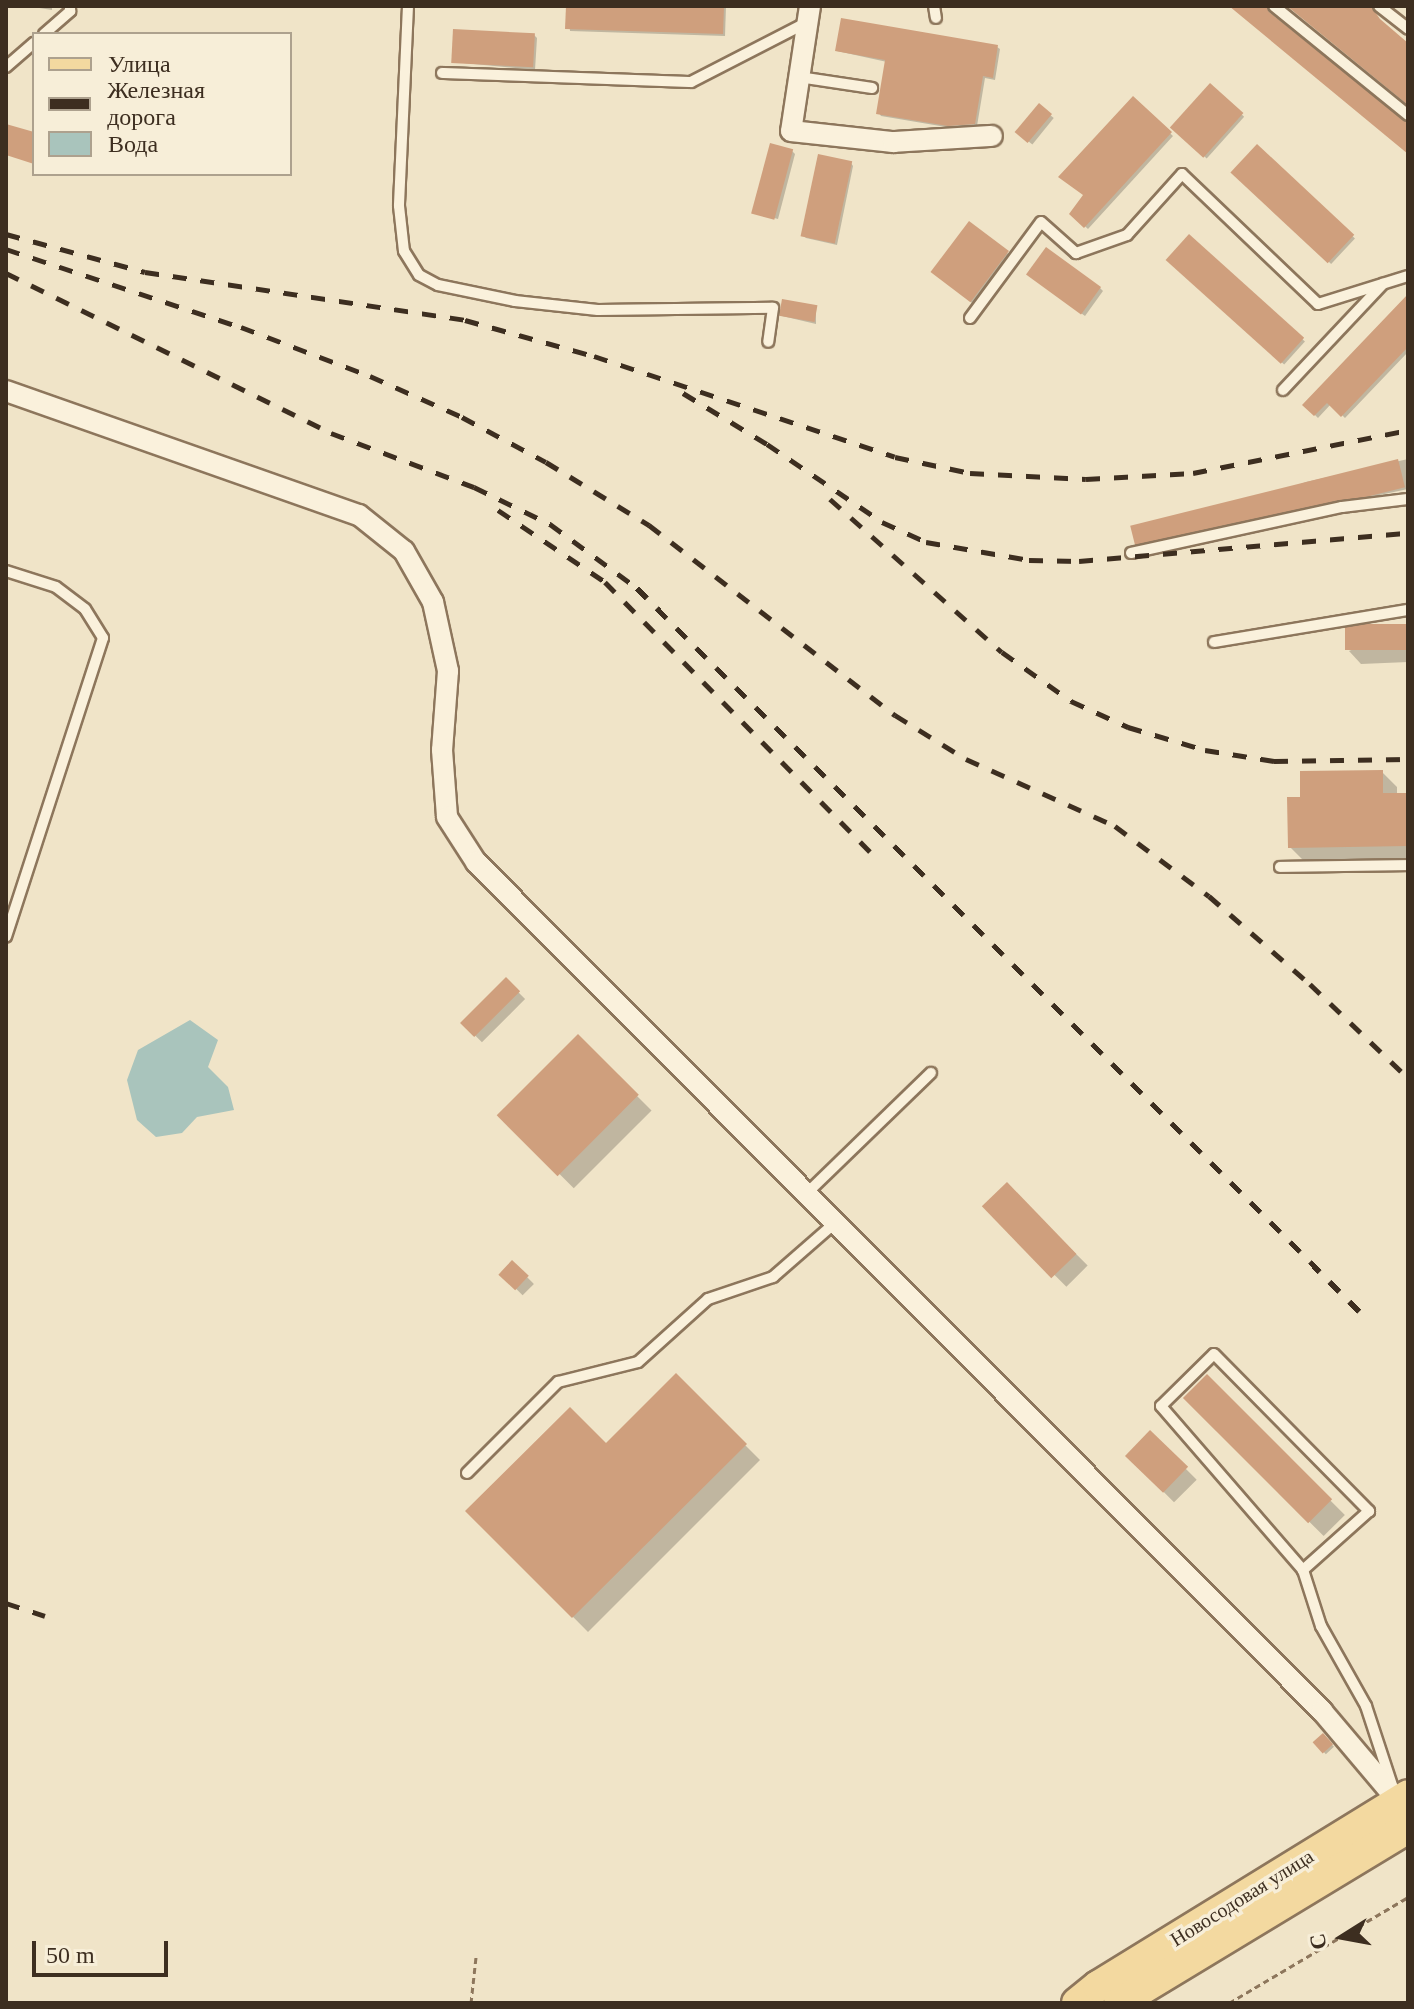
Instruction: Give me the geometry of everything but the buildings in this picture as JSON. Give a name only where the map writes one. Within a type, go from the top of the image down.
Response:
[{"type":"main road","name":"Новосодовая улица","points":[[1077,2003],[1098,1986],[1405,1808]]},
{"type":"main road","name":"Новосодовая улица","points":[[1119,2003],[1405,1808]]},
{"type":"street","points":[[809,14],[791,131],[893,142],[992,136]]},
{"type":"street","points":[[6,391],[359,515],[404,551],[433,602],[448,671],[442,750],[447,817],[476,862],[1322,1711],[1405,1808]]},
{"type":"lane","points":[[46,32],[70,11],[70,6]]},
{"type":"lane","points":[[408,6],[399,206],[404,251],[419,275],[438,285],[515,301],[598,310],[773,308],[768,342]]},
{"type":"lane","points":[[934,6],[936,18]]},
{"type":"lane","points":[[1274,6],[1408,115]]},
{"type":"lane","points":[[1379,6],[1408,29]]},
{"type":"lane","points":[[442,73],[691,82],[809,14]]},
{"type":"lane","points":[[7,65],[32,45]]},
{"type":"lane","points":[[799,77],[872,88]]},
{"type":"lane","points":[[970,318],[1041,222],[1076,253],[1127,235],[1182,174],[1318,304],[1408,276]]},
{"type":"lane","points":[[1283,390],[1384,284]]},
{"type":"lane","points":[[1131,553],[1342,507],[1408,499]]},
{"type":"lane","points":[[6,571],[56,587],[85,609],[103,638],[6,937]]},
{"type":"lane","points":[[1214,642],[1408,610]]},
{"type":"lane","points":[[1280,867],[1408,865]]},
{"type":"lane","points":[[806,1194],[931,1073]]},
{"type":"lane","points":[[467,1473],[558,1382],[638,1362],[708,1299],[773,1277],[835,1223]]},
{"type":"lane","points":[[1303,1570],[1369,1511],[1214,1354],[1161,1406],[1303,1570],[1321,1626],[1366,1706],[1405,1808]]},
{"type":"path","points":[[1229,2003],[1408,1897]]},
{"type":"path","points":[[471,2003],[476,1957]]},
{"type":"water","points":[[190,1020],[218,1040],[208,1067],[228,1087],[234,1110],[197,1117],[182,1133],[156,1137],[137,1120],[127,1080],[138,1050]]},
{"type":"railway","points":[[6,234],[145,272],[465,320],[594,356],[895,457],[970,473],[1086,479],[1193,473],[1408,430]]},
{"type":"railway","points":[[6,249],[241,327],[370,376],[462,417],[546,462],[649,525],[895,715],[966,759],[1115,826],[1209,896],[1310,984],[1408,1078]]},
{"type":"railway","points":[[6,273],[331,433],[474,487],[550,524],[637,588],[1369,1321]]},
{"type":"railway","points":[[683,393],[767,444],[882,522],[926,542],[1029,560],[1079,561],[1408,533]]},
{"type":"railway","points":[[830,499],[1002,652],[1071,701],[1128,727],[1205,750],[1274,761],[1408,759]]},
{"type":"railway","points":[[498,510],[605,582],[876,858]]},
{"type":"railway","points":[[6,1603],[45,1616]]}]
